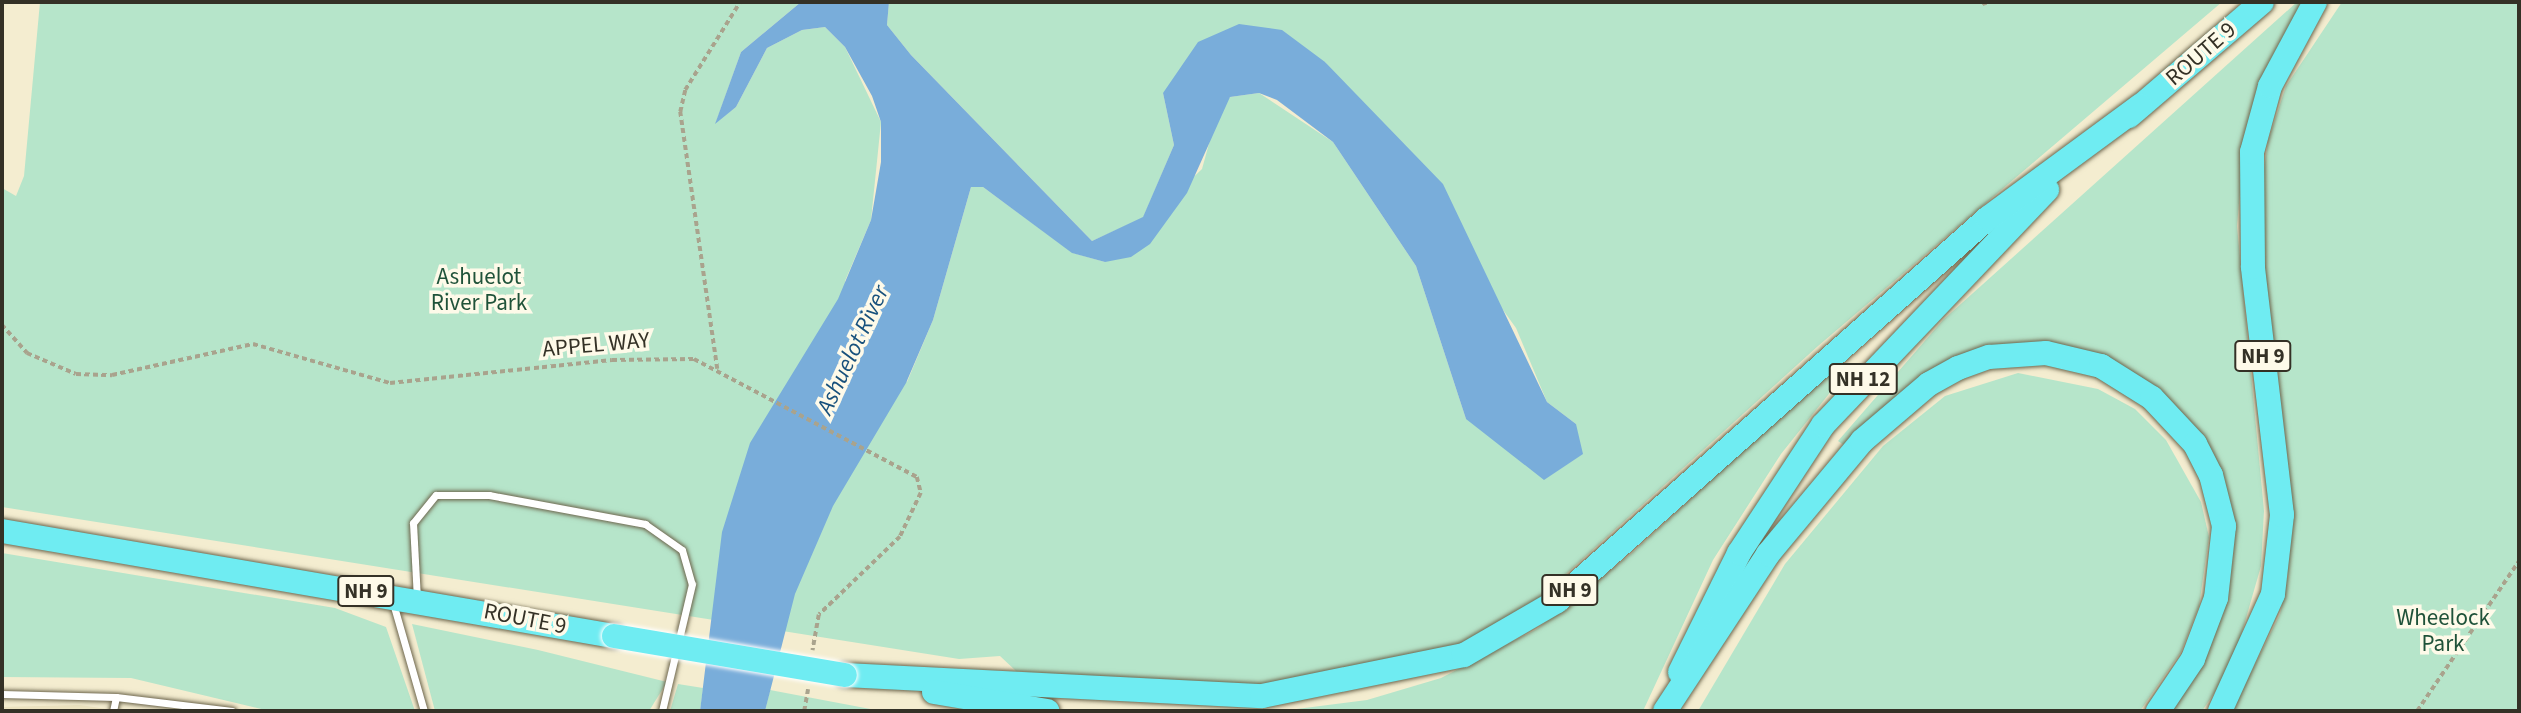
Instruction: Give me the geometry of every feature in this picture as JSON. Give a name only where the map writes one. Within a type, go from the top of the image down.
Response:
[{"type":"highway","name":"ROUTE 9","points":[[2140,106],[2262,2]]},
{"type":"highway","name":"NH 9","points":[[2220,711],[2273,594],[2282,515],[2253,267],[2252,152],[2270,86],[2315,2]]},
{"type":"highway","name":"NH 9","points":[[845,675],[1262,696],[1464,655],[1557,601],[1988,218],[2140,106]]},
{"type":"highway","name":"NH 12","points":[[1664,711],[1739,554],[1823,425],[1939,296],[2140,106]]},
{"type":"highway","points":[[1664,711],[1768,554],[1862,441],[1958,368],[1989,357],[2046,353],[2101,366],[2152,398],[2195,444],[2211,475],[2224,526],[2216,598],[2193,659],[2158,711]]},
{"type":"highway","name":"ROUTE 9","points":[[2,531],[391,595],[1022,709],[1047,711]]},
{"type":"lane","points":[[417,600],[413,523],[436,495],[489,495],[645,524],[682,550],[692,584],[662,711]]},
{"type":"lane","points":[[391,595],[424,711]]},
{"type":"lane","points":[[2,694],[116,697],[232,711]]},
{"type":"lane","points":[[113,711],[116,697]]},
{"type":"path","points":[[717,370],[680,112],[685,90],[740,2]]},
{"type":"path","points":[[1982,4],[1989,2]]},
{"type":"path","name":"APPEL WAY","points":[[2,324],[27,353],[76,374],[112,375],[253,344],[390,383],[662,357],[694,359],[751,386],[917,477],[921,493],[900,537],[819,615],[813,656]]},
{"type":"path","points":[[2417,711],[2519,561]]},
{"type":"path","points":[[804,711],[808,684]]},
{"type":"shaded area","points":[[80,705],[120,711],[2,711],[2,707]]},
{"type":"green space","name":"Ashuelot River Park","points":[[40,2],[801,2],[741,52],[716,122],[736,107],[767,48],[802,30],[825,27],[845,47],[881,122],[871,220],[845,281],[907,382],[933,320],[971,187],[983,187],[1073,253],[1105,262],[1202,169],[1218,111],[1230,97],[1259,93],[1333,142],[1416,266],[1466,419],[1576,424],[1547,402],[1516,328],[1325,62],[1163,93],[1174,145],[1143,218],[1092,241],[911,55],[887,25],[889,2],[2222,2],[1818,346],[1523,613],[1451,650],[1246,688],[1016,671],[1000,656],[959,659],[2,507],[2,188],[16,196],[24,176]]},
{"type":"green space","points":[[2297,2],[2303,2],[2241,181],[2237,226],[2264,511],[2261,566],[2238,646],[2215,692],[2202,711],[2165,711],[2225,599],[2212,463],[2112,368],[1967,360],[1848,448],[1838,441],[1943,320]]},
{"type":"green space","name":"Wheelock Park","points":[[2342,2],[2519,2],[2519,711],[2232,711],[2280,614],[2288,576],[2259,207],[2268,141],[2286,86]]},
{"type":"green space","points":[[1846,363],[1844,375],[1781,454],[1713,560],[1643,711],[1281,711],[1367,700],[1441,678],[1537,629],[1632,553],[1828,372]]},
{"type":"green space","points":[[2018,373],[2098,389],[2135,409],[2166,440],[2201,502],[2209,537],[2199,606],[2181,652],[2140,711],[1698,711],[1785,564],[1883,446],[1945,396]]},
{"type":"green space","points":[[2,553],[335,608],[386,627],[415,711],[270,711],[131,678],[2,677]]},
{"type":"green space","points":[[412,624],[538,650],[667,682],[649,711],[435,711]]},
{"type":"green space","points":[[678,684],[703,688],[700,711],[670,711]]},
{"type":"green space","points":[[770,690],[881,711],[765,711]]},
{"type":"water","name":"Ashuelot River","points":[[801,2],[889,2],[887,25],[911,55],[1092,241],[1143,217],[1174,145],[1163,93],[1198,42],[1239,24],[1282,30],[1325,62],[1443,184],[1547,402],[1576,424],[1583,454],[1544,480],[1466,419],[1416,266],[1333,142],[1277,100],[1259,93],[1230,97],[1187,193],[1150,244],[1131,257],[1105,262],[1072,253],[983,187],[971,187],[933,320],[906,383],[833,506],[795,594],[765,711],[700,711],[722,532],[750,443],[838,299],[871,220],[881,162],[881,122],[872,96],[845,47],[825,27],[802,30],[767,48],[736,107],[715,124],[741,52]]}]
